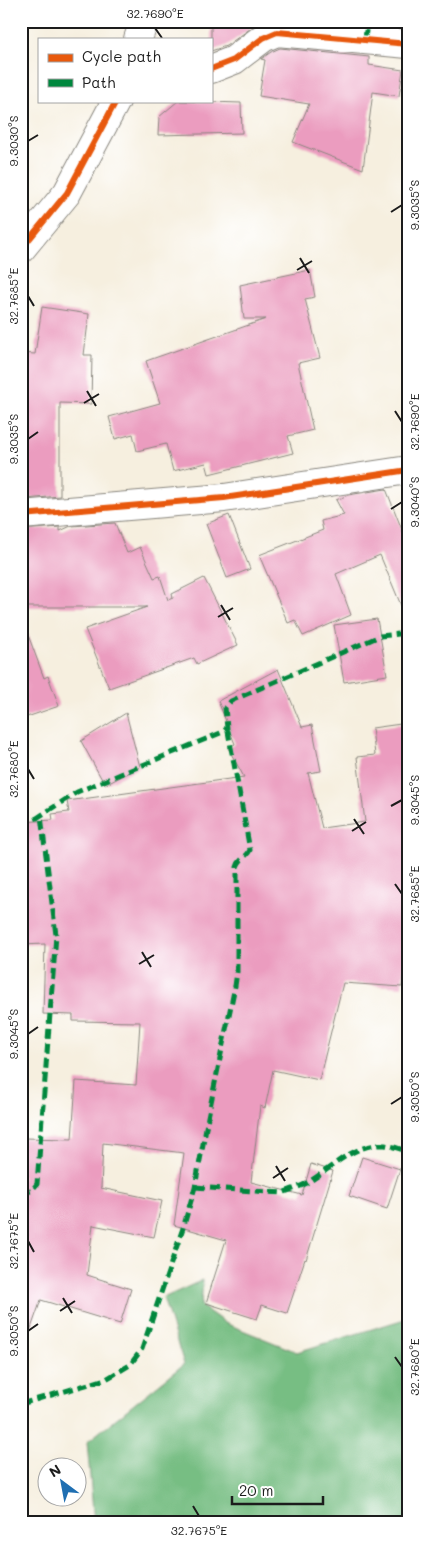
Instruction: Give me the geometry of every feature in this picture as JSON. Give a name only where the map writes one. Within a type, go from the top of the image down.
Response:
[{"type":"street","points":[[138,38],[144,21]]},
{"type":"street","points":[[212,69],[234,60],[262,38],[277,32],[408,44]]},
{"type":"street","points":[[21,249],[67,193],[115,102]]},
{"type":"street","points":[[21,515],[224,498],[408,470]]},
{"type":"green space","points":[[203,1280],[201,1306],[225,1323],[297,1352],[408,1318],[408,1523],[94,1523],[87,1442],[184,1364],[163,1298]]},
{"type":"building","points":[[211,21],[262,21],[226,46],[212,51]]},
{"type":"building","points":[[280,48],[369,57],[369,65],[403,70],[399,96],[373,92],[363,169],[293,142],[309,104],[259,96],[265,60],[261,59]]},
{"type":"building","points":[[177,102],[241,103],[242,133],[158,135],[159,117]]},
{"type":"building","points":[[310,270],[315,297],[305,299],[320,358],[298,363],[313,430],[288,436],[293,453],[209,474],[206,463],[173,471],[166,444],[137,451],[133,434],[115,439],[109,417],[160,403],[146,361],[266,319],[244,319],[240,285]]},
{"type":"building","points":[[42,307],[89,314],[84,355],[92,355],[91,404],[60,403],[60,496],[25,499],[21,353],[35,354]]},
{"type":"building","points":[[386,489],[408,545],[408,622],[380,555],[336,574],[351,615],[303,636],[295,620],[288,623],[259,555],[323,530],[321,521],[344,515],[336,500],[348,495]]},
{"type":"building","points":[[229,515],[250,569],[227,578],[206,524]]},
{"type":"building","points":[[115,523],[127,553],[140,547],[154,578],[160,576],[168,600],[173,598],[172,594],[204,578],[238,645],[197,664],[194,658],[109,688],[85,629],[147,607],[21,607],[21,530],[60,527],[60,531],[71,526]]},
{"type":"building","points":[[377,619],[387,675],[344,682],[334,625]]},
{"type":"building","points":[[24,624],[44,678],[48,676],[59,706],[21,719],[21,625]]},
{"type":"building","points":[[278,669],[302,727],[312,725],[321,771],[308,773],[322,828],[365,822],[357,757],[375,755],[372,728],[408,723],[408,919],[402,987],[343,983],[319,1080],[273,1070],[265,1108],[260,1106],[251,1182],[302,1195],[311,1164],[333,1171],[306,1260],[287,1313],[262,1305],[257,1319],[206,1303],[226,1240],[174,1225],[184,1153],[103,1143],[101,1188],[162,1201],[154,1237],[93,1225],[87,1275],[131,1289],[120,1324],[41,1300],[24,1348],[21,1347],[22,1138],[72,1139],[76,1081],[136,1085],[140,1022],[73,1021],[73,1015],[43,1014],[45,944],[21,945],[21,822],[53,820],[52,814],[69,812],[67,801],[244,777],[228,748],[235,744],[218,701]]},
{"type":"building","points":[[126,713],[140,767],[105,785],[81,741]]},
{"type":"building","points":[[362,1157],[400,1169],[387,1209],[349,1196]]},
{"type":"marked path","points":[[365,40],[367,21]]},
{"type":"marked path","points":[[21,824],[37,818],[77,792],[223,732],[227,728],[225,708],[231,701],[380,636],[408,633]]},
{"type":"marked path","points":[[21,1404],[106,1379],[130,1365],[142,1349],[184,1225],[195,1187],[235,986],[237,972],[237,867],[250,850],[227,726]]},
{"type":"marked path","points":[[21,1193],[31,1191],[37,1184],[56,935],[41,816]]},
{"type":"marked path","points":[[195,1187],[282,1193],[305,1184],[342,1158],[362,1148],[385,1145],[408,1151]]},
{"type":"cycle path","points":[[212,69],[234,60],[263,38],[277,32],[408,44]]},
{"type":"cycle path","points":[[21,249],[67,193],[115,102]]},
{"type":"cycle path","points":[[21,515],[224,498],[408,470]]}]
